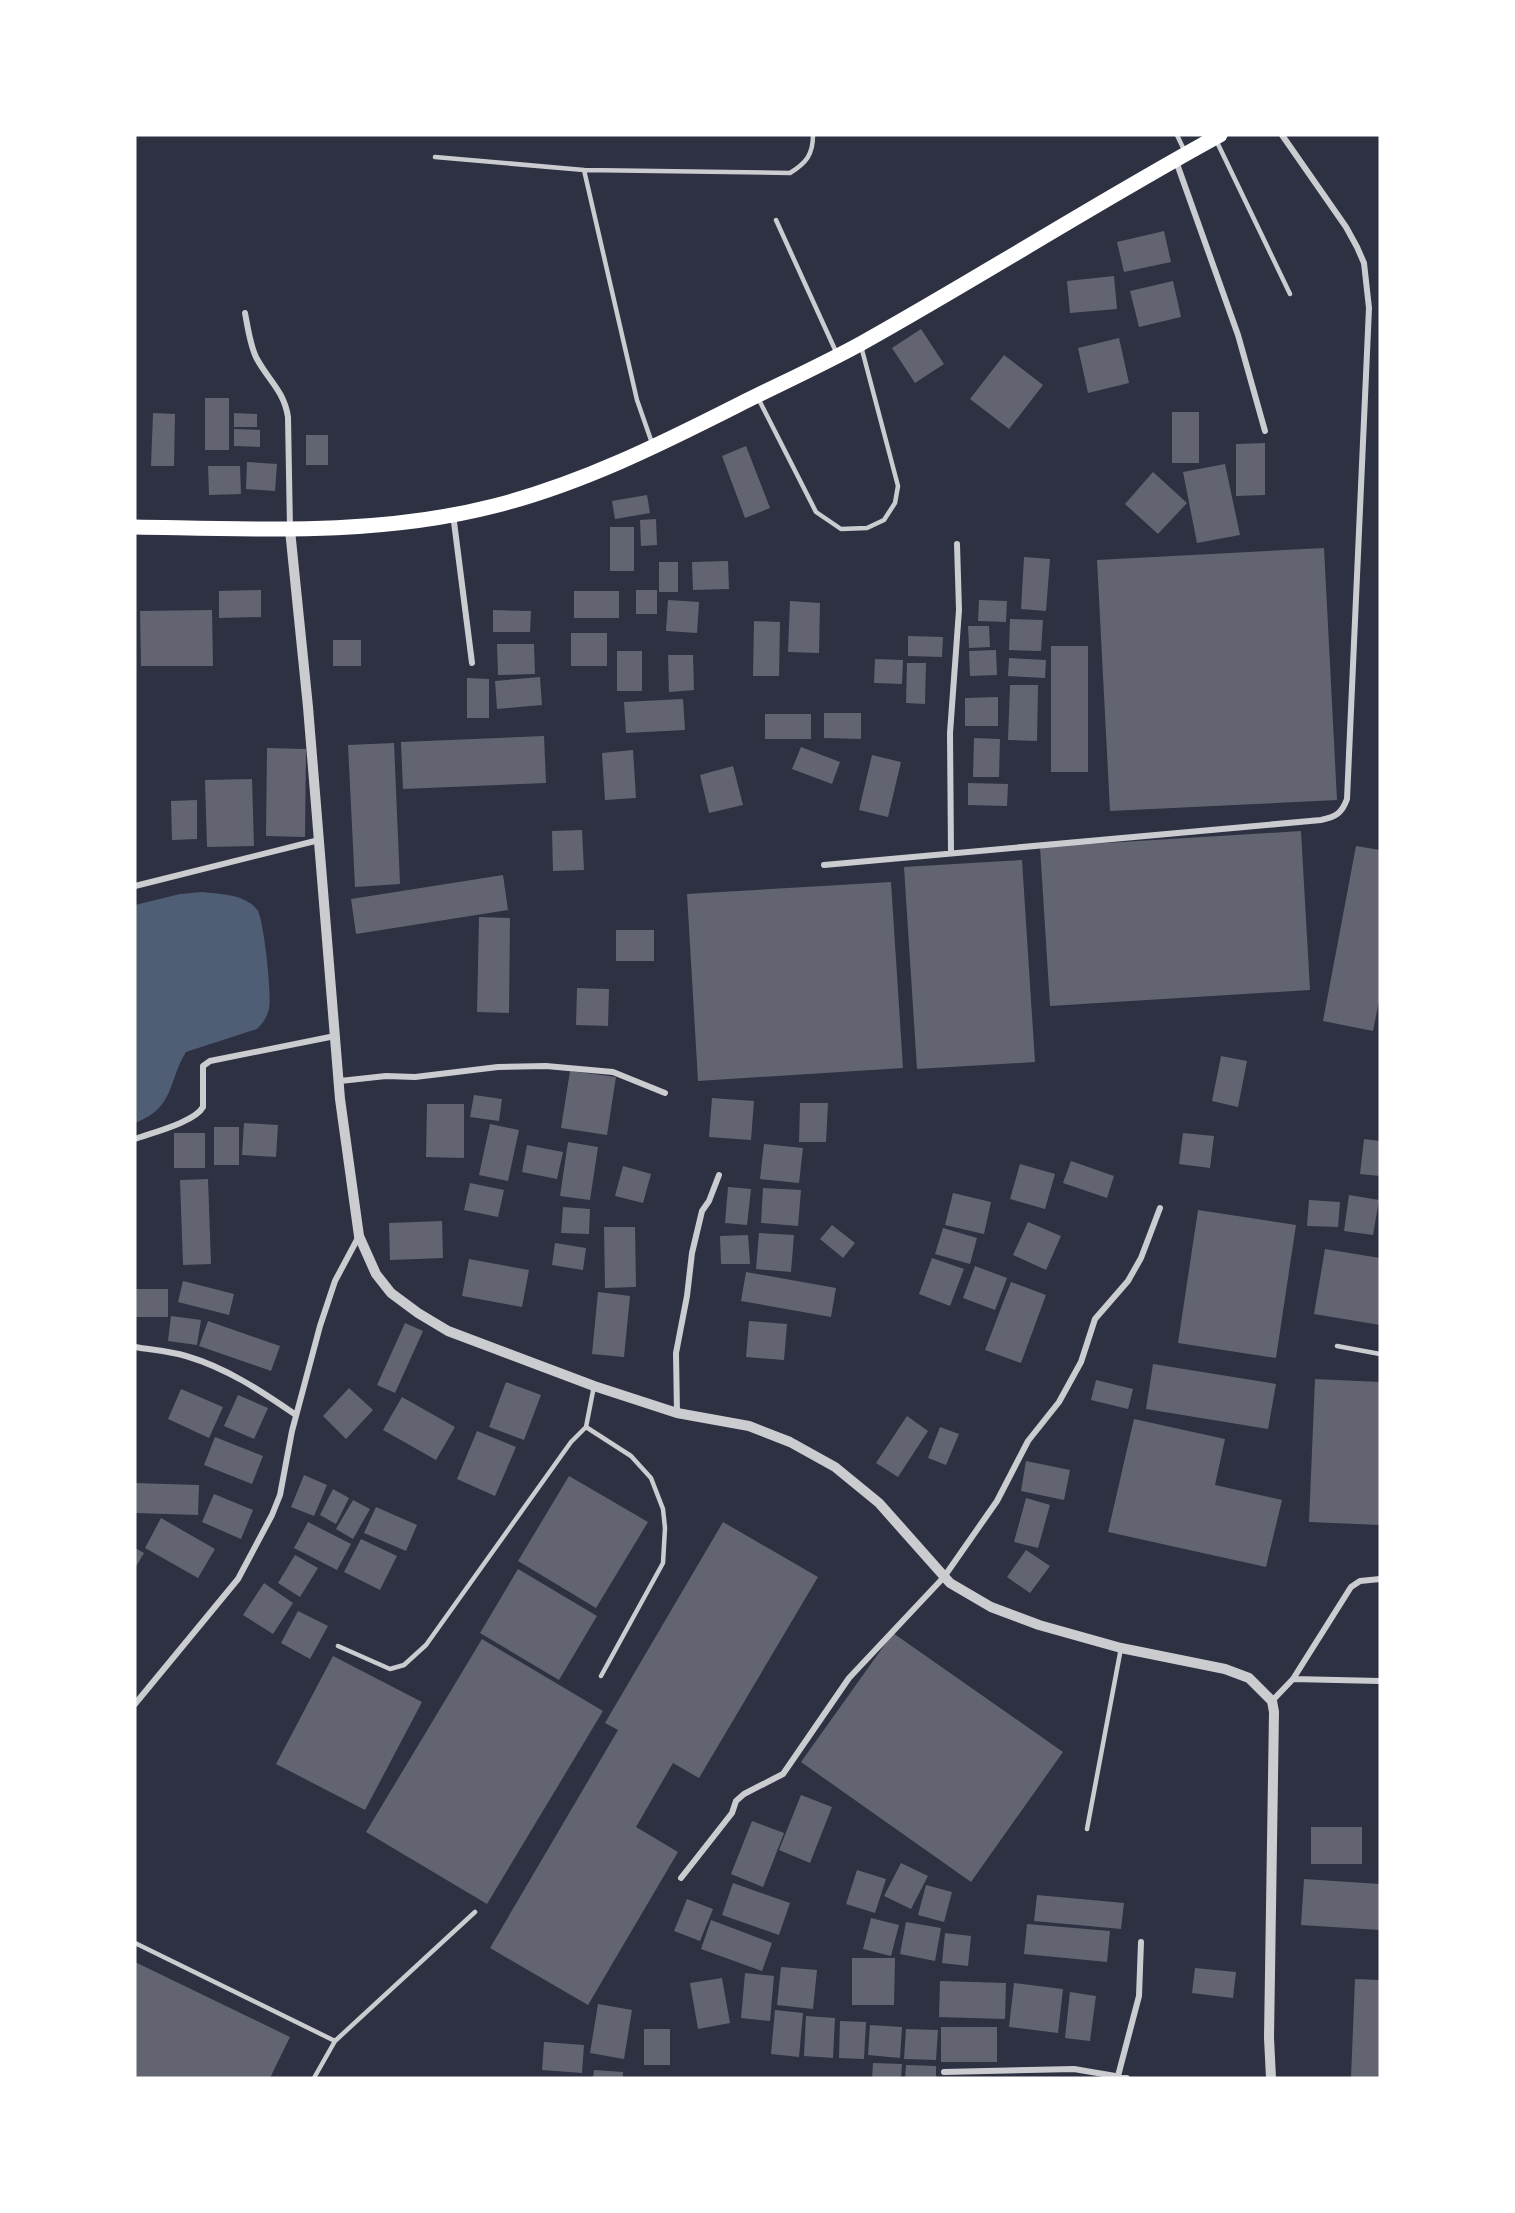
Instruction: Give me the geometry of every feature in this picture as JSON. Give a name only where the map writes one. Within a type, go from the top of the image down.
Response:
[{"type":"main road","points":[[135,527],[290,530],[348,528],[492,507],[579,479],[653,448],[860,344],[1218,136]]},
{"type":"street","points":[[824,865],[1321,820],[1335,817],[1343,809],[1347,799],[1369,308],[1364,263],[1346,227],[1282,135]]},
{"type":"street","points":[[1181,157],[1251,374],[1265,431]]},
{"type":"street","points":[[245,313],[256,358],[281,393],[288,417],[290,530],[335,1036],[358,1236],[376,1274],[391,1293],[448,1331],[594,1386],[677,1413],[749,1426],[790,1442],[835,1467],[879,1503],[944,1578],[991,1607],[1039,1625],[1121,1648],[1225,1669],[1249,1678],[1272,1701],[1274,1712],[1269,2038],[1271,2078]]},
{"type":"street","points":[[453,514],[472,663]]},
{"type":"street","points":[[951,854],[950,733],[959,610],[957,544]]},
{"type":"street","points":[[135,886],[319,840]]},
{"type":"street","points":[[135,1139],[189,1119],[201,1112],[203,1107],[202,1066],[210,1061],[335,1036]]},
{"type":"street","points":[[340,1081],[386,1076],[415,1077],[498,1067],[546,1066],[613,1072],[664,1093]]},
{"type":"street","points":[[677,1413],[676,1353],[687,1296],[692,1253],[702,1210],[709,1202],[719,1175]]},
{"type":"street","points":[[681,1878],[732,1812],[736,1802],[744,1794],[783,1774],[849,1678],[944,1578],[996,1501],[1028,1441],[1059,1402],[1081,1362],[1095,1319],[1128,1281],[1141,1258],[1160,1208]]},
{"type":"street","points":[[135,1704],[238,1579],[272,1515],[280,1495],[296,1415],[320,1326],[335,1281],[358,1236]]},
{"type":"street","points":[[135,1347],[184,1355],[218,1368],[253,1385],[296,1415]]},
{"type":"street","points":[[1272,1701],[1293,1679],[1351,1587],[1360,1581],[1380,1579]]},
{"type":"street","points":[[1293,1679],[1380,1681]]},
{"type":"street","points":[[1118,2076],[1139,1996],[1142,1942]]},
{"type":"street","points":[[944,2072],[1074,2069],[1127,2078]]},
{"type":"lane","points":[[435,157],[584,170],[790,173],[806,163],[813,135]]},
{"type":"lane","points":[[1178,135],[1181,157]]},
{"type":"lane","points":[[1218,136],[1290,294]]},
{"type":"lane","points":[[584,170],[637,399],[653,448]]},
{"type":"lane","points":[[776,220],[838,355]]},
{"type":"lane","points":[[756,396],[816,512],[841,529],[867,528],[884,520],[894,503],[898,486],[860,344]]},
{"type":"lane","points":[[1337,1346],[1380,1354]]},
{"type":"lane","points":[[338,1646],[390,1669],[404,1665],[426,1645],[571,1442],[586,1427],[594,1386]]},
{"type":"lane","points":[[586,1427],[631,1456],[651,1478],[663,1509],[663,1563],[601,1676]]},
{"type":"lane","points":[[1088,1829],[1121,1648]]},
{"type":"lane","points":[[314,2078],[334,2041],[475,1912]]},
{"type":"lane","points":[[135,1943],[334,2041]]},
{"type":"water","points":[[202,892],[240,898],[253,905],[258,911],[267,959],[270,1001],[268,1012],[257,1029],[186,1052],[164,1102],[148,1117],[135,1123],[135,905],[180,894]]},
{"type":"building","points":[[1164,231],[1171,262],[1124,272],[1117,242]]},
{"type":"building","points":[[1114,276],[1117,309],[1070,313],[1067,281]]},
{"type":"building","points":[[1173,281],[1181,317],[1139,327],[1130,291]]},
{"type":"building","points":[[921,329],[944,364],[915,383],[892,348]]},
{"type":"building","points":[[1119,338],[1129,383],[1088,393],[1078,348]]},
{"type":"building","points":[[1004,355],[1043,385],[1009,429],[970,399]]},
{"type":"building","points":[[205,398],[229,398],[229,450],[205,450]]},
{"type":"building","points":[[1172,412],[1199,412],[1199,463],[1172,463]]},
{"type":"building","points":[[153,413],[175,414],[174,466],[151,466]]},
{"type":"building","points":[[234,413],[257,414],[257,427],[234,427]]},
{"type":"building","points":[[234,429],[260,430],[260,447],[234,446]]},
{"type":"building","points":[[306,435],[328,435],[328,465],[306,465]]},
{"type":"building","points":[[1265,443],[1265,495],[1236,496],[1236,444]]},
{"type":"building","points":[[746,446],[770,508],[745,518],[722,456]]},
{"type":"building","points":[[247,462],[277,464],[275,491],[246,489]]},
{"type":"building","points":[[1225,464],[1240,535],[1197,543],[1183,472]]},
{"type":"building","points":[[208,466],[240,466],[241,494],[209,495]]},
{"type":"building","points":[[1153,472],[1187,503],[1158,534],[1125,504]]},
{"type":"building","points":[[647,495],[650,513],[615,519],[612,501]]},
{"type":"building","points":[[656,519],[657,545],[641,546],[640,520]]},
{"type":"building","points":[[610,527],[634,527],[634,571],[610,571]]},
{"type":"building","points":[[1324,548],[1337,800],[1110,811],[1097,560]]},
{"type":"building","points":[[1024,557],[1050,559],[1046,611],[1021,609]]},
{"type":"building","points":[[728,561],[729,589],[693,590],[692,562]]},
{"type":"building","points":[[659,562],[678,562],[678,592],[659,592]]},
{"type":"building","points":[[261,590],[261,617],[219,618],[219,591]]},
{"type":"building","points":[[636,590],[657,590],[657,614],[636,614]]},
{"type":"building","points":[[574,591],[619,591],[619,618],[574,618]]},
{"type":"building","points":[[668,600],[699,602],[697,633],[666,631]]},
{"type":"building","points":[[979,600],[1007,601],[1006,622],[978,621]]},
{"type":"building","points":[[790,601],[820,603],[819,653],[788,652]]},
{"type":"building","points":[[212,610],[213,666],[141,666],[140,611]]},
{"type":"building","points":[[493,610],[531,611],[530,632],[493,632]]},
{"type":"building","points":[[1010,619],[1043,620],[1041,651],[1009,650]]},
{"type":"building","points":[[754,621],[780,622],[779,676],[753,676]]},
{"type":"building","points":[[968,626],[989,626],[990,647],[969,648]]},
{"type":"building","points":[[571,633],[607,633],[607,666],[571,666]]},
{"type":"building","points":[[908,636],[943,637],[942,657],[908,656]]},
{"type":"building","points":[[333,640],[361,640],[361,666],[333,666]]},
{"type":"building","points":[[497,644],[534,644],[535,674],[498,675]]},
{"type":"building","points":[[1051,646],[1088,646],[1088,772],[1051,772]]},
{"type":"building","points":[[996,650],[997,675],[970,676],[969,651]]},
{"type":"building","points":[[617,651],[642,651],[642,691],[617,691]]},
{"type":"building","points":[[668,655],[693,655],[694,690],[669,692]]},
{"type":"building","points":[[1009,658],[1046,660],[1045,678],[1008,676]]},
{"type":"building","points":[[875,659],[903,660],[902,684],[874,683]]},
{"type":"building","points":[[907,663],[926,663],[925,704],[906,703]]},
{"type":"building","points":[[540,677],[542,705],[497,709],[495,681]]},
{"type":"building","points":[[467,678],[489,679],[489,718],[467,718]]},
{"type":"building","points":[[1010,685],[1038,685],[1037,741],[1008,740]]},
{"type":"building","points":[[998,697],[998,726],[965,726],[965,698]]},
{"type":"building","points":[[683,699],[685,730],[626,733],[624,702]]},
{"type":"building","points":[[824,713],[861,713],[861,739],[824,738]]},
{"type":"building","points":[[765,714],[811,714],[811,739],[765,739]]},
{"type":"building","points":[[544,736],[546,783],[403,789],[401,742]]},
{"type":"building","points":[[974,738],[1000,739],[999,777],[973,777]]},
{"type":"building","points":[[394,743],[400,884],[355,887],[348,745]]},
{"type":"building","points":[[801,747],[840,762],[832,784],[792,769]]},
{"type":"building","points":[[267,748],[306,749],[305,837],[266,836]]},
{"type":"building","points":[[633,750],[636,798],[605,800],[602,753]]},
{"type":"building","points":[[872,755],[901,762],[888,817],[859,810]]},
{"type":"building","points":[[733,766],[743,805],[709,813],[700,775]]},
{"type":"building","points":[[252,779],[254,846],[207,847],[205,780]]},
{"type":"building","points":[[968,783],[1008,784],[1007,806],[968,805]]},
{"type":"building","points":[[197,800],[197,839],[172,840],[171,801]]},
{"type":"building","points":[[582,830],[584,870],[553,871],[552,831]]},
{"type":"building","points":[[1301,831],[1310,990],[1050,1006],[1040,847]]},
{"type":"building","points":[[1356,846],[1380,850],[1380,996],[1373,1031],[1323,1021]]},
{"type":"building","points":[[1022,860],[1035,1062],[917,1069],[904,867]]},
{"type":"building","points":[[503,875],[508,910],[356,934],[351,899]]},
{"type":"building","points":[[891,882],[903,1068],[698,1081],[687,894]]},
{"type":"building","points":[[479,917],[510,918],[509,1013],[477,1012]]},
{"type":"building","points":[[616,930],[654,930],[654,961],[616,961]]},
{"type":"building","points":[[577,988],[609,989],[608,1026],[576,1025]]},
{"type":"building","points":[[1221,1056],[1247,1061],[1238,1107],[1212,1101]]},
{"type":"building","points":[[570,1071],[616,1077],[607,1135],[561,1128]]},
{"type":"building","points":[[474,1095],[502,1099],[499,1121],[470,1117]]},
{"type":"building","points":[[712,1098],[754,1101],[751,1140],[709,1137]]},
{"type":"building","points":[[800,1103],[828,1103],[826,1142],[799,1142]]},
{"type":"building","points":[[427,1104],[464,1104],[464,1158],[426,1157]]},
{"type":"building","points":[[244,1123],[278,1125],[276,1157],[242,1155]]},
{"type":"building","points":[[490,1124],[519,1130],[508,1181],[479,1175]]},
{"type":"building","points":[[214,1127],[239,1127],[239,1165],[214,1165]]},
{"type":"building","points":[[174,1133],[205,1133],[205,1168],[174,1168]]},
{"type":"building","points":[[1183,1133],[1214,1136],[1210,1168],[1179,1164]]},
{"type":"building","points":[[1364,1139],[1380,1141],[1380,1176],[1360,1174]]},
{"type":"building","points":[[568,1142],[598,1147],[590,1200],[560,1196]]},
{"type":"building","points":[[764,1144],[803,1148],[799,1183],[760,1179]]},
{"type":"building","points":[[527,1145],[563,1152],[557,1179],[522,1172]]},
{"type":"building","points":[[1071,1161],[1114,1176],[1107,1198],[1063,1183]]},
{"type":"building","points":[[1020,1164],[1055,1174],[1045,1209],[1010,1199]]},
{"type":"building","points":[[623,1166],[651,1174],[643,1203],[615,1196]]},
{"type":"building","points":[[208,1179],[211,1264],[183,1265],[180,1180]]},
{"type":"building","points":[[470,1183],[504,1190],[498,1217],[464,1210]]},
{"type":"building","points":[[728,1187],[751,1189],[747,1225],[725,1223]]},
{"type":"building","points":[[763,1188],[801,1190],[798,1226],[761,1223]]},
{"type":"building","points":[[953,1193],[991,1202],[984,1234],[945,1225]]},
{"type":"building","points":[[1349,1195],[1379,1200],[1373,1235],[1344,1231]]},
{"type":"building","points":[[1309,1200],[1340,1202],[1338,1227],[1307,1226]]},
{"type":"building","points":[[563,1207],[590,1209],[589,1234],[561,1233]]},
{"type":"building","points":[[1198,1210],[1296,1225],[1276,1358],[1178,1343]]},
{"type":"building","points":[[442,1221],[443,1258],[390,1260],[389,1223]]},
{"type":"building","points":[[1028,1222],[1061,1236],[1046,1270],[1013,1255]]},
{"type":"building","points":[[832,1225],[855,1243],[843,1258],[820,1239]]},
{"type":"building","points":[[604,1227],[635,1227],[636,1287],[605,1288]]},
{"type":"building","points":[[943,1228],[977,1238],[970,1264],[935,1254]]},
{"type":"building","points":[[759,1233],[794,1235],[791,1272],[756,1269]]},
{"type":"building","points":[[748,1235],[750,1264],[721,1264],[720,1236]]},
{"type":"building","points":[[555,1243],[586,1248],[583,1270],[552,1265]]},
{"type":"building","points":[[1325,1249],[1380,1258],[1380,1325],[1314,1314]]},
{"type":"building","points":[[932,1258],[964,1269],[950,1306],[919,1294]]},
{"type":"building","points":[[469,1259],[529,1270],[522,1307],[462,1296]]},
{"type":"building","points":[[975,1266],[1007,1278],[995,1310],[963,1298]]},
{"type":"building","points":[[746,1272],[836,1288],[831,1317],[741,1301]]},
{"type":"building","points":[[183,1281],[234,1294],[229,1315],[178,1302]]},
{"type":"building","points":[[1011,1282],[1046,1295],[1021,1363],[985,1350]]},
{"type":"building","points":[[135,1289],[168,1289],[168,1317],[135,1317]]},
{"type":"building","points":[[598,1292],[630,1296],[624,1357],[592,1354]]},
{"type":"building","points":[[171,1316],[201,1320],[197,1345],[168,1341]]},
{"type":"building","points":[[208,1321],[280,1346],[271,1371],[199,1346]]},
{"type":"building","points":[[749,1321],[787,1324],[784,1360],[746,1357]]},
{"type":"building","points":[[405,1323],[423,1331],[395,1393],[377,1385]]},
{"type":"building","points":[[1153,1364],[1276,1384],[1268,1429],[1146,1409]]},
{"type":"building","points":[[1315,1379],[1380,1382],[1380,1525],[1309,1522]]},
{"type":"building","points":[[1096,1380],[1133,1389],[1128,1409],[1091,1400]]},
{"type":"building","points":[[506,1382],[541,1395],[524,1440],[489,1427]]},
{"type":"building","points":[[349,1388],[373,1410],[346,1439],[323,1416]]},
{"type":"building","points":[[181,1389],[223,1407],[209,1438],[168,1419]]},
{"type":"building","points":[[238,1395],[268,1408],[254,1439],[224,1426]]},
{"type":"building","points":[[402,1397],[455,1427],[436,1460],[383,1430]]},
{"type":"building","points":[[907,1416],[928,1431],[898,1477],[876,1463]]},
{"type":"building","points":[[1134,1419],[1225,1439],[1215,1485],[1282,1500],[1266,1567],[1108,1532]]},
{"type":"building","points":[[940,1427],[959,1434],[946,1465],[928,1458]]},
{"type":"building","points":[[477,1431],[516,1447],[495,1496],[457,1479]]},
{"type":"building","points":[[215,1437],[263,1456],[252,1484],[204,1465]]},
{"type":"building","points":[[1026,1461],[1070,1470],[1064,1500],[1021,1491]]},
{"type":"building","points":[[304,1475],[327,1485],[314,1516],[291,1507]]},
{"type":"building","points":[[569,1476],[648,1522],[596,1608],[518,1561]]},
{"type":"building","points":[[135,1483],[199,1485],[198,1515],[135,1513]]},
{"type":"building","points":[[333,1489],[349,1498],[336,1524],[320,1515]]},
{"type":"building","points":[[214,1494],[253,1510],[241,1539],[202,1522]]},
{"type":"building","points":[[1026,1498],[1050,1505],[1038,1548],[1014,1542]]},
{"type":"building","points":[[353,1500],[370,1509],[353,1539],[336,1529]]},
{"type":"building","points":[[376,1507],[417,1525],[406,1551],[364,1533]]},
{"type":"building","points":[[161,1518],[215,1549],[198,1578],[145,1548]]},
{"type":"building","points":[[308,1522],[351,1544],[337,1570],[294,1548]]},
{"type":"building","points":[[723,1522],[818,1577],[699,1778],[673,1763],[636,1827],[678,1852],[588,2005],[490,1948],[618,1730],[605,1723]]},
{"type":"building","points":[[361,1539],[397,1556],[380,1590],[344,1572]]},
{"type":"building","points":[[135,1548],[144,1553],[135,1568]]},
{"type":"building","points":[[1026,1550],[1050,1566],[1030,1593],[1007,1577]]},
{"type":"building","points":[[295,1555],[318,1568],[300,1597],[278,1583]]},
{"type":"building","points":[[518,1569],[597,1616],[559,1680],[480,1633]]},
{"type":"building","points":[[264,1583],[293,1603],[273,1634],[243,1615]]},
{"type":"building","points":[[298,1611],[328,1626],[310,1659],[281,1643]]},
{"type":"building","points":[[893,1633],[1063,1752],[971,1882],[801,1762]]},
{"type":"building","points":[[482,1639],[603,1711],[487,1904],[366,1832]]},
{"type":"building","points":[[333,1656],[422,1702],[365,1810],[276,1764]]},
{"type":"building","points":[[801,1795],[832,1807],[810,1863],[779,1850]]},
{"type":"building","points":[[752,1821],[784,1833],[763,1887],[731,1874]]},
{"type":"building","points":[[1311,1827],[1362,1827],[1362,1864],[1311,1864]]},
{"type":"building","points":[[901,1863],[928,1876],[911,1909],[884,1896]]},
{"type":"building","points":[[857,1870],[886,1879],[875,1913],[846,1904]]},
{"type":"building","points":[[1304,1879],[1380,1884],[1380,1930],[1301,1925]]},
{"type":"building","points":[[733,1883],[790,1903],[779,1935],[722,1915]]},
{"type":"building","points":[[926,1885],[952,1892],[944,1922],[918,1915]]},
{"type":"building","points":[[1037,1895],[1124,1903],[1121,1929],[1034,1921]]},
{"type":"building","points":[[687,1899],[713,1909],[700,1941],[674,1931]]},
{"type":"building","points":[[871,1918],[899,1925],[891,1956],[863,1949]]},
{"type":"building","points":[[711,1920],[772,1943],[762,1971],[701,1949]]},
{"type":"building","points":[[906,1922],[941,1928],[935,1961],[900,1954]]},
{"type":"building","points":[[1027,1924],[1110,1931],[1107,1962],[1024,1954]]},
{"type":"building","points":[[945,1933],[971,1936],[968,1966],[942,1963]]},
{"type":"building","points":[[852,1958],[895,1958],[894,2005],[852,2005]]},
{"type":"building","points":[[135,1962],[290,2037],[270,2078],[135,2078]]},
{"type":"building","points":[[781,1967],[817,1970],[813,2009],[777,2005]]},
{"type":"building","points":[[1195,1968],[1236,1972],[1233,1998],[1192,1993]]},
{"type":"building","points":[[745,1973],[774,1976],[770,2021],[741,2018]]},
{"type":"building","points":[[722,1978],[730,2023],[698,2029],[690,1983]]},
{"type":"building","points":[[1355,1979],[1380,1980],[1380,2078],[1351,2078]]},
{"type":"building","points":[[940,1981],[1006,1983],[1005,2019],[939,2017]]},
{"type":"building","points":[[1014,1983],[1063,1989],[1058,2033],[1009,2027]]},
{"type":"building","points":[[1070,1992],[1096,1996],[1090,2041],[1065,2038]]},
{"type":"building","points":[[598,2004],[632,2010],[624,2059],[590,2053]]},
{"type":"building","points":[[775,2010],[803,2013],[799,2057],[771,2054]]},
{"type":"building","points":[[806,2016],[835,2018],[833,2058],[804,2056]]},
{"type":"building","points":[[840,2021],[866,2022],[864,2059],[839,2058]]},
{"type":"building","points":[[870,2025],[902,2027],[900,2058],[868,2055]]},
{"type":"building","points":[[941,2027],[997,2027],[997,2062],[941,2062]]},
{"type":"building","points":[[644,2029],[670,2029],[670,2065],[644,2065]]},
{"type":"building","points":[[906,2029],[938,2030],[936,2060],[904,2059]]},
{"type":"building","points":[[544,2042],[584,2045],[582,2073],[542,2070]]},
{"type":"building","points":[[873,2063],[902,2064],[901,2078],[872,2078]]},
{"type":"building","points":[[906,2065],[936,2066],[936,2078],[905,2078]]},
{"type":"building","points":[[594,2070],[623,2072],[623,2078],[593,2078]]}]
